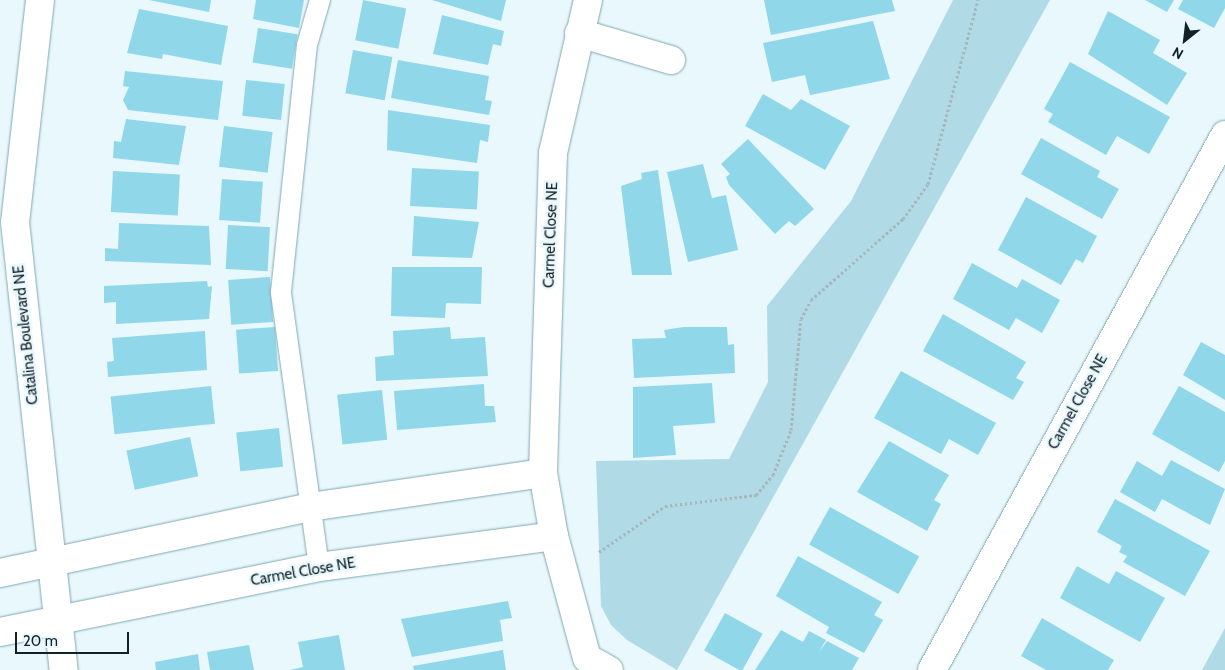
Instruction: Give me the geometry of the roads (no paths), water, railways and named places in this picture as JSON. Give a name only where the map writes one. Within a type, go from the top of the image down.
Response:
[{"type":"street","name":"Catalina Boulevard NE","points":[[40,0],[15,222],[55,623],[64,670]]},
{"type":"street","name":"Carmel Close NE","points":[[588,0],[553,153],[543,473],[554,536],[586,658],[609,670]]},
{"type":"street","points":[[579,33],[671,60]]},
{"type":"street","name":"Carmel Close NE","points":[[932,670],[1225,135]]},
{"type":"street","points":[[0,573],[49,565],[310,507],[543,473]]},
{"type":"street","name":"Carmel Close NE","points":[[0,632],[55,623],[318,567],[554,536]]},
{"type":"lane","points":[[318,567],[281,292],[307,45],[320,0]]}]
